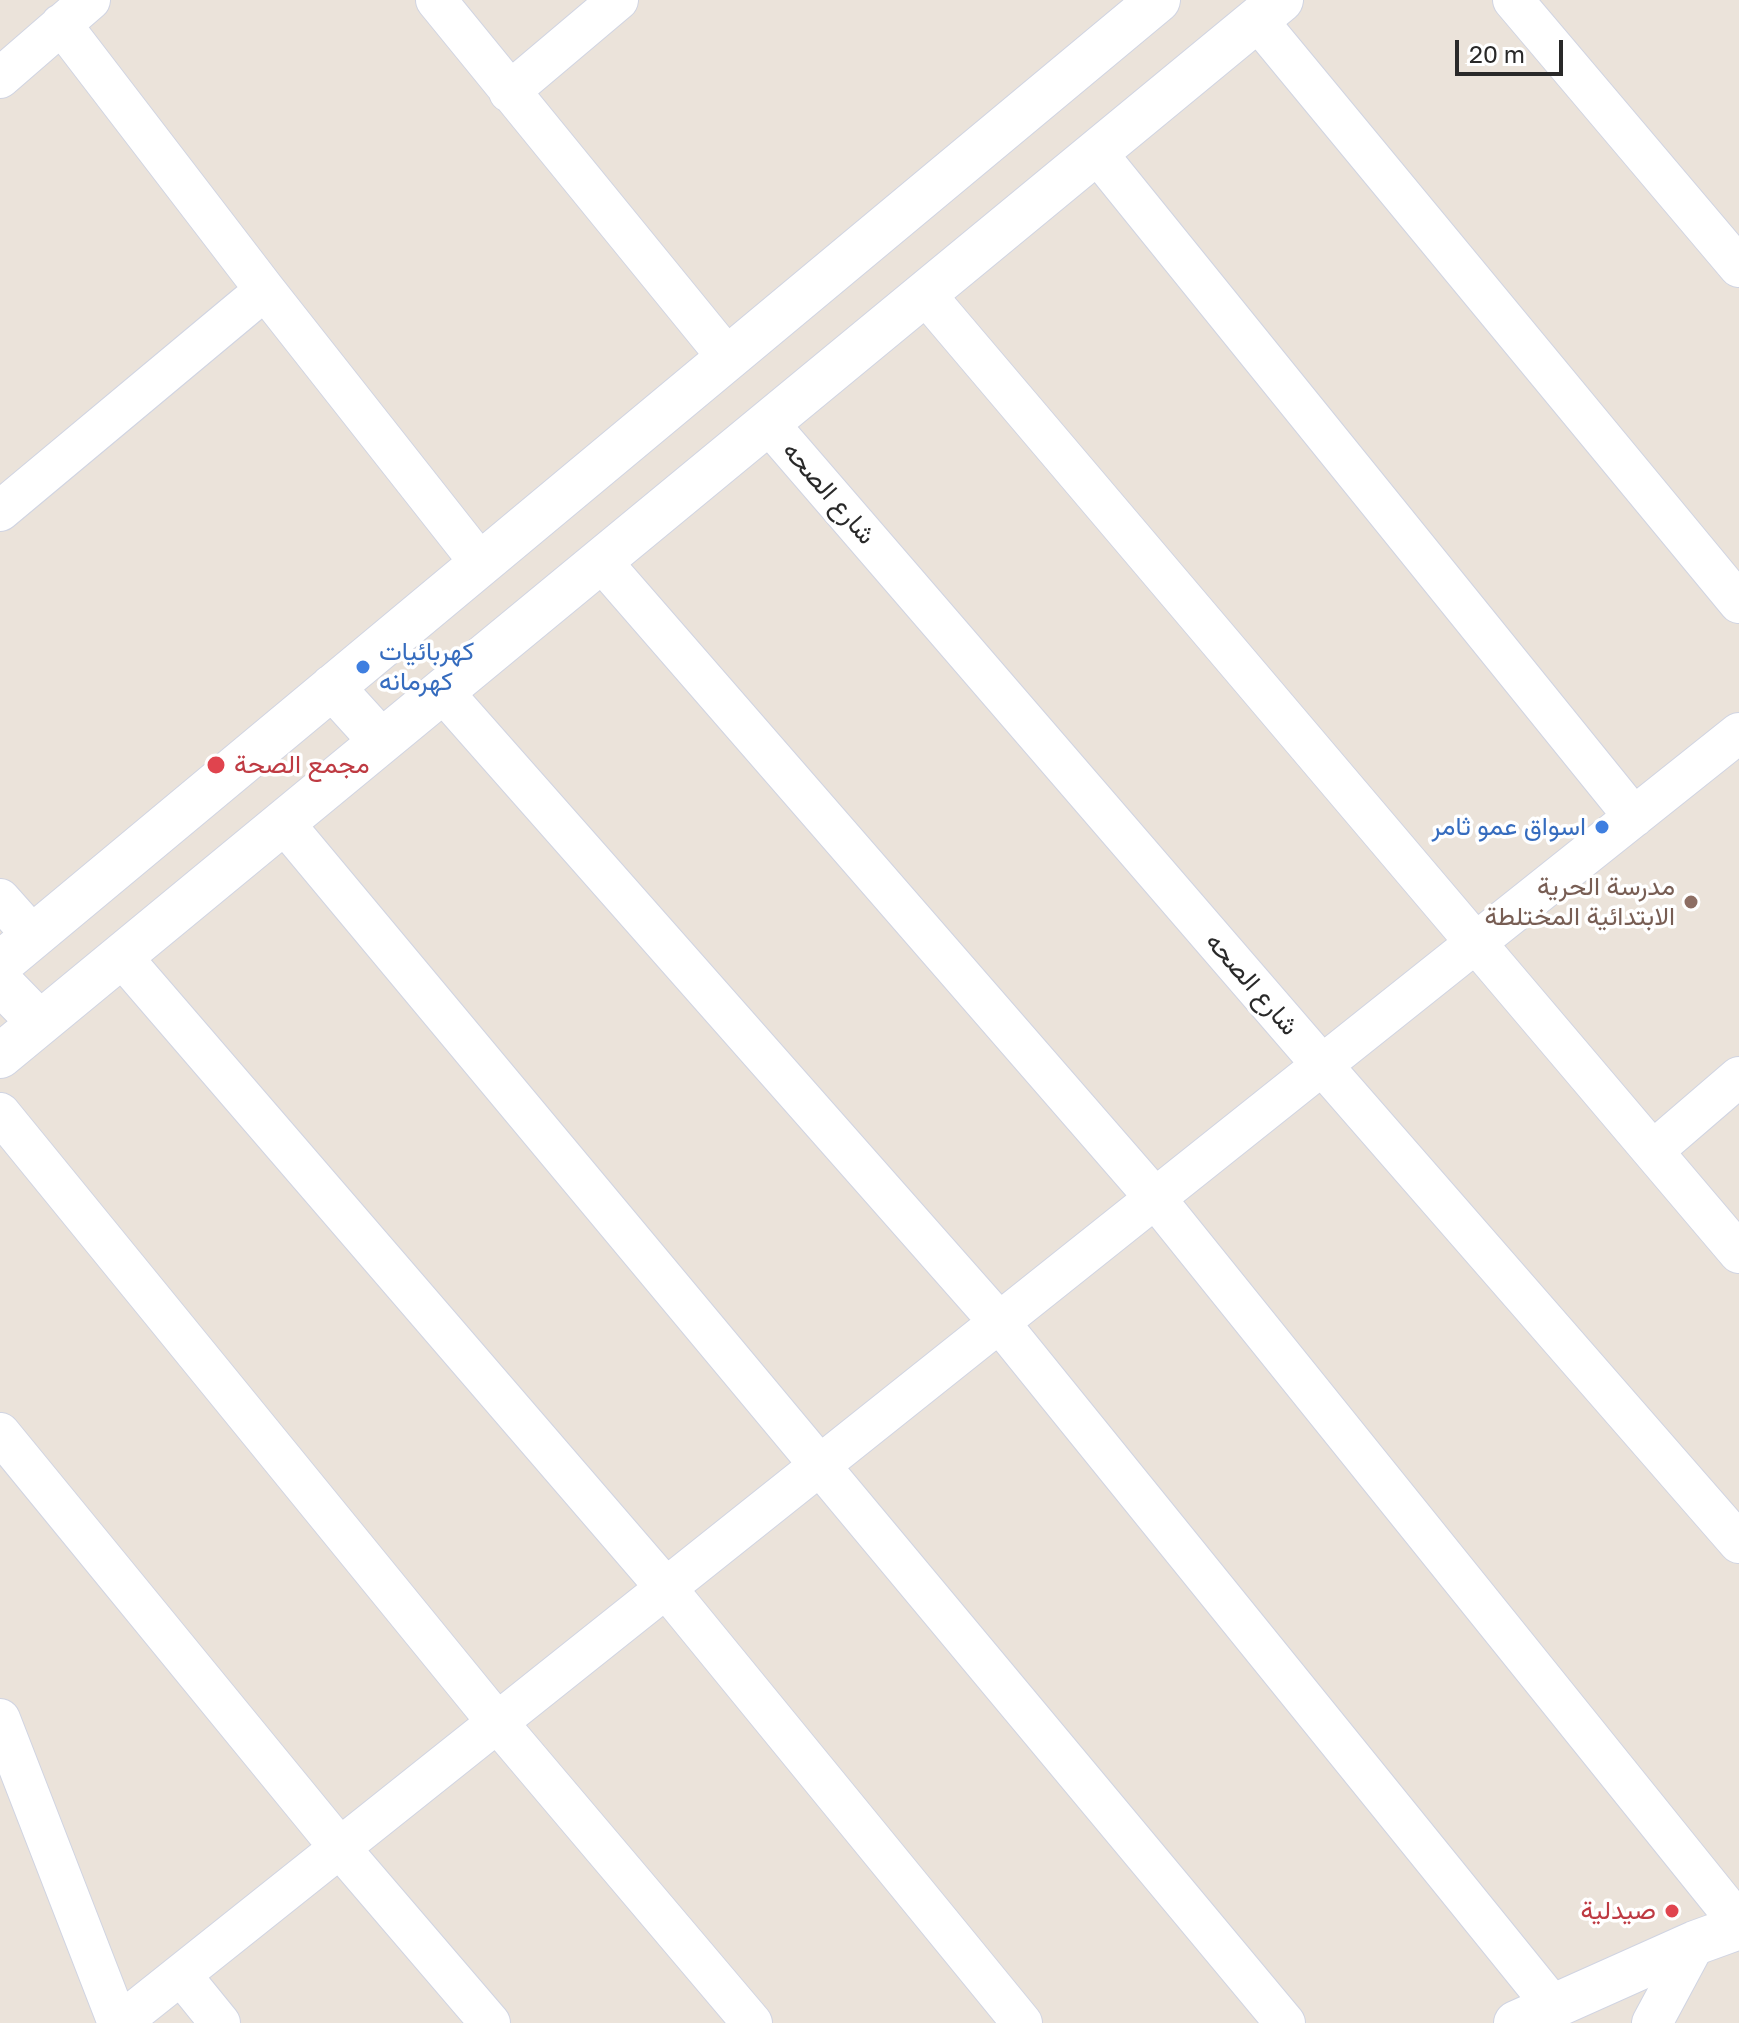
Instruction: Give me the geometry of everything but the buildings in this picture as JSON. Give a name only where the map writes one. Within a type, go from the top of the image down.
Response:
[{"type":"street","points":[[436,0],[728,358]]},
{"type":"street","points":[[509,92],[618,0]]},
{"type":"street","points":[[0,964],[1158,0]]},
{"type":"street","points":[[1513,0],[1739,267]]},
{"type":"street","points":[[0,1056],[1269,10],[1739,603]]},
{"type":"street","points":[[0,78],[76,12],[265,290],[481,564]]},
{"type":"street","points":[[1096,152],[1634,817]]},
{"type":"street","points":[[0,511],[265,290]]},
{"type":"street","points":[[925,294],[1739,1253]]},
{"type":"street","name":"شارع الصحه","points":[[768,423],[1739,1543]]},
{"type":"street","points":[[442,691],[999,1322],[1535,2015],[1739,1925],[1155,1198],[601,561]]},
{"type":"street","points":[[332,687],[381,741]]},
{"type":"street","points":[[0,1719],[119,2023],[1739,733]]},
{"type":"street","points":[[283,822],[1285,2023]]},
{"type":"street","points":[[0,899],[33,936]]},
{"type":"street","points":[[121,956],[666,1588],[1022,2023]]},
{"type":"street","points":[[0,982],[40,1023]]},
{"type":"street","points":[[1654,1150],[1739,1077]]},
{"type":"street","points":[[0,1113],[497,1722],[752,2023]]},
{"type":"street","points":[[0,1433],[340,1848],[490,2023]]},
{"type":"street","points":[[1652,2023],[1695,1943]]},
{"type":"street","points":[[181,1975],[220,2023]]},
{"type":"place","name":"كهربائيات كهرمانه","points":[[363,667]]},
{"type":"place","name":"مجمع الصحة","points":[[216,765]]},
{"type":"place","name":"اسواق عمو ثامر","points":[[1602,827]]},
{"type":"place","name":"مدرسة الحرية الابتدائية المختلطة","points":[[1691,902]]},
{"type":"place","name":"صيدلية","points":[[1672,1911]]}]
